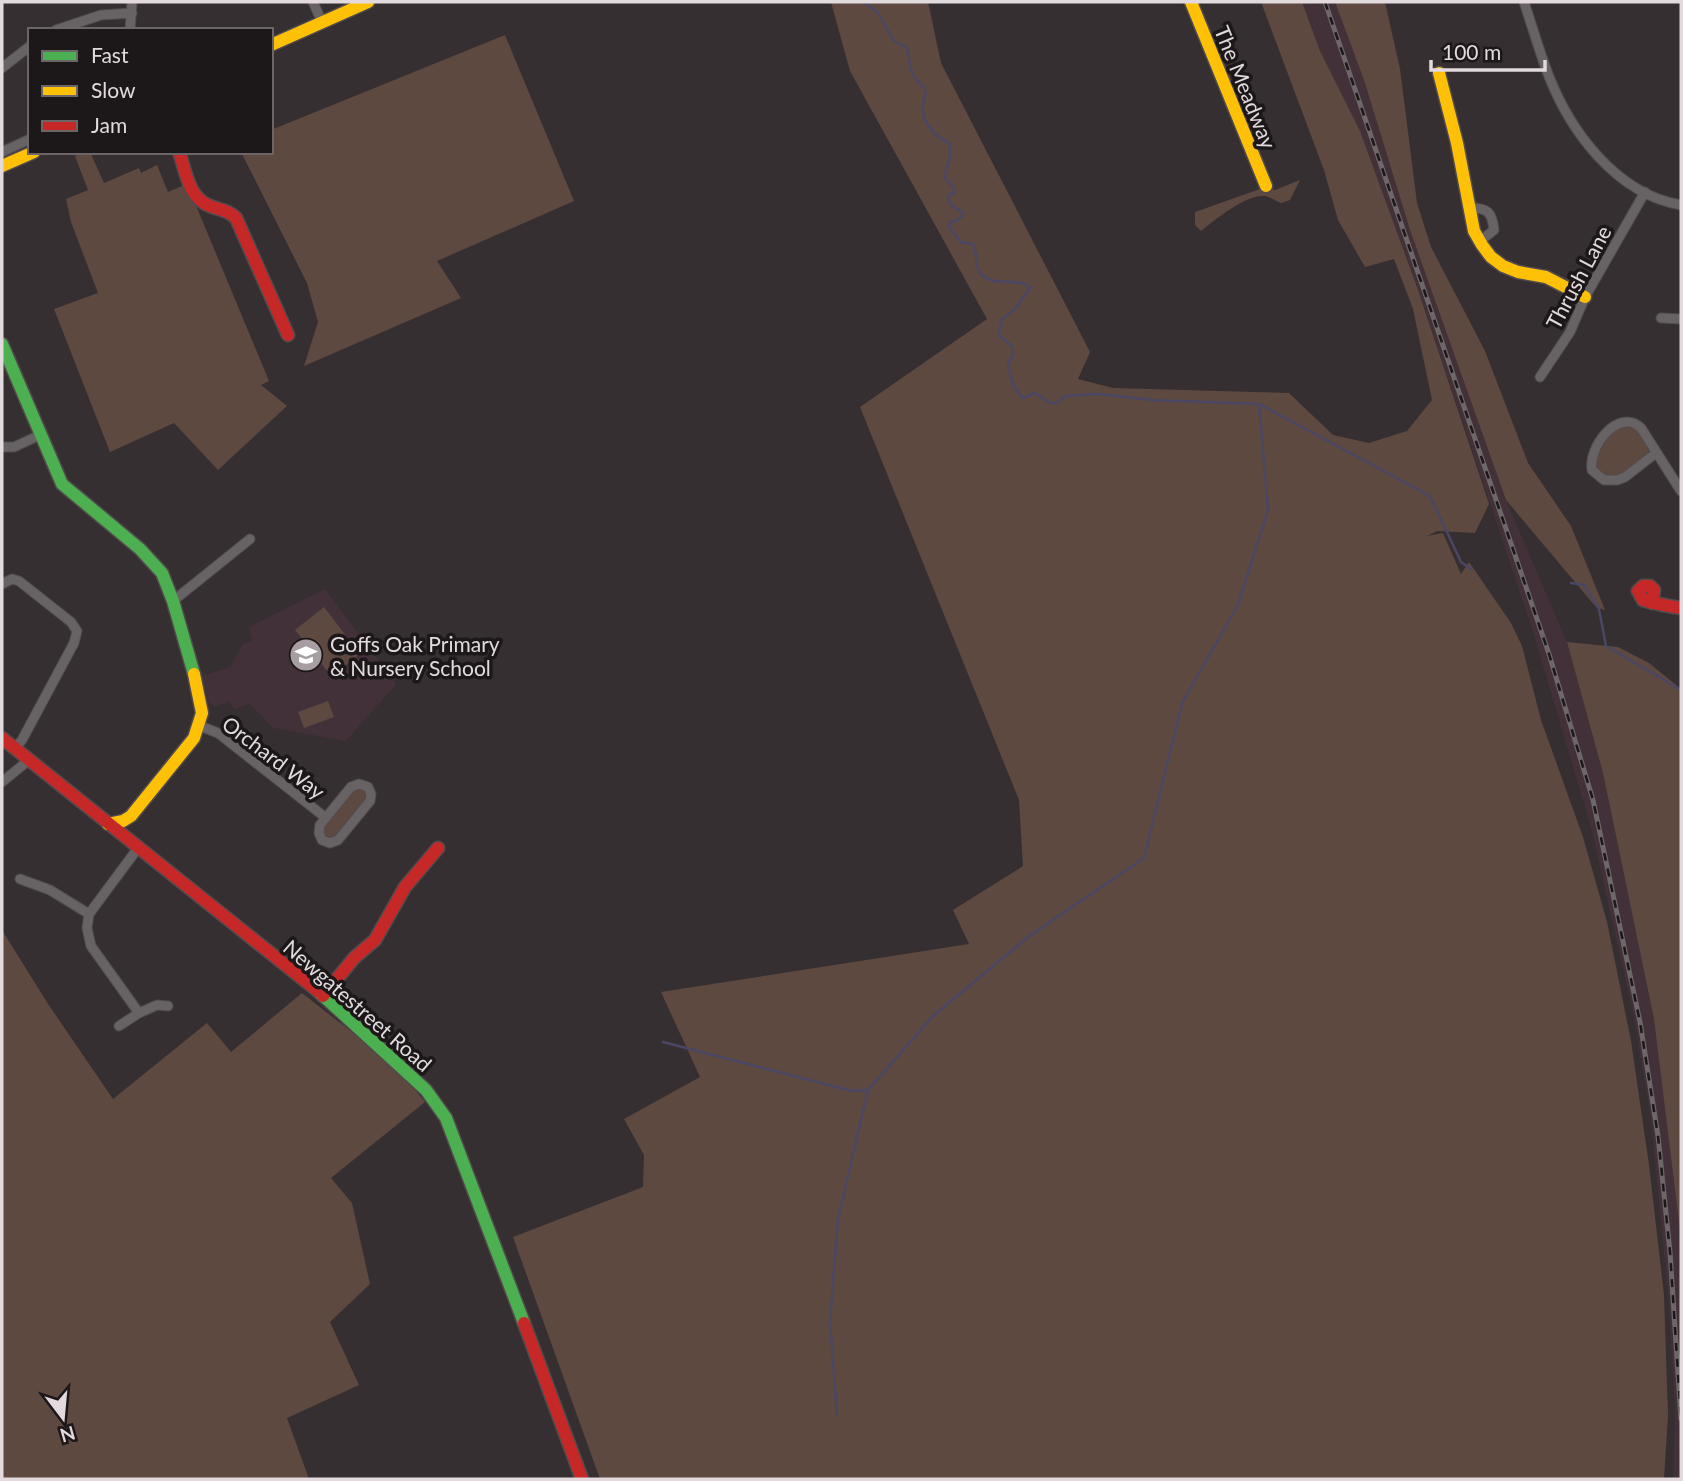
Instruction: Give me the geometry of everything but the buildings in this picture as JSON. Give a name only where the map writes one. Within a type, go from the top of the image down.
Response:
[{"type":"street","points":[[130,28],[132,2]]},
{"type":"street","points":[[313,2],[322,22]]},
{"type":"street","points":[[273,44],[368,2]]},
{"type":"street","name":"The Meadway","points":[[1191,2],[1266,186]]},
{"type":"street","points":[[1524,2],[1548,75],[1570,118],[1610,169],[1645,192],[1681,205]]},
{"type":"street","points":[[61,28],[94,16],[132,13]]},
{"type":"street","points":[[2,68],[28,48]]},
{"type":"street","points":[[1439,73],[1474,232],[1479,242],[1488,255],[1508,268],[1550,279],[1585,298]]},
{"type":"street","points":[[2,152],[28,140]]},
{"type":"street","points":[[2,166],[29,154]]},
{"type":"street","points":[[180,154],[198,200],[210,206],[227,209],[236,218],[288,335]]},
{"type":"street","name":"Thrush Lane","points":[[1540,377],[1570,332],[1585,298],[1645,192]]},
{"type":"street","points":[[1470,208],[1485,208],[1491,214],[1494,229],[1479,242]]},
{"type":"street","points":[[1661,318],[1681,319]]},
{"type":"street","points":[[2,344],[62,484],[150,558],[162,573],[173,601],[198,690],[202,713],[194,738],[129,818],[108,824]]},
{"type":"street","points":[[1657,453],[1617,480],[1604,480],[1592,470],[1591,460],[1598,443],[1611,429],[1621,423],[1636,424],[1657,453],[1681,491]]},
{"type":"street","points":[[2,447],[14,447],[40,435]]},
{"type":"street","points":[[173,601],[250,539]]},
{"type":"street","points":[[2,584],[12,579],[19,581],[71,622],[77,631],[68,655],[15,748]]},
{"type":"street","points":[[1652,603],[1681,608]]},
{"type":"street","name":"Orchard Way","points":[[200,726],[218,733],[326,818]]},
{"type":"street","name":"Newgatestreet Road","points":[[2,738],[323,996],[426,1090],[446,1118],[492,1234],[582,1479]]},
{"type":"street","points":[[2,782],[29,760]]},
{"type":"street","points":[[359,784],[368,787],[370,801],[334,842],[326,842],[320,836],[320,825],[326,818],[351,787],[359,784]]},
{"type":"street","points":[[129,818],[134,845],[89,914],[87,928],[91,946],[139,1013]]},
{"type":"street","points":[[323,996],[354,958],[375,940],[405,887],[438,848]]},
{"type":"street","points":[[20,879],[50,890],[89,914]]},
{"type":"street","points":[[119,1026],[157,1005],[168,1006]]},
{"type":"shaded area","points":[[831,2],[928,2],[941,63],[1090,352],[1078,379],[1113,388],[1289,393],[1333,435],[1369,443],[1407,431],[1432,400],[1413,309],[1394,259],[1365,267],[1338,220],[1324,170],[1261,2],[1302,2],[1320,51],[1360,131],[1417,287],[1489,504],[1475,533],[1437,531],[1427,536],[1443,533],[1461,574],[1469,562],[1511,623],[1522,646],[1541,720],[1583,837],[1607,922],[1631,1041],[1664,1295],[1668,1415],[1664,1479],[600,1479],[513,1237],[643,1187],[644,1155],[624,1119],[700,1077],[661,992],[969,944],[953,910],[1023,866],[1019,800],[860,407],[987,319],[850,71]]},
{"type":"shaded area","points":[[1302,2],[1335,2],[1364,80],[1410,230],[1506,500],[1567,642],[1603,773],[1654,1019],[1681,1238],[1681,1479],[1673,1479],[1675,1407],[1669,1305],[1651,1118],[1634,1017],[1591,827],[1530,622],[1417,287],[1360,131],[1320,51]]},
{"type":"shaded area","points":[[1335,2],[1385,2],[1400,69],[1417,203],[1431,247],[1485,351],[1528,463],[1571,526],[1605,610],[1596,607],[1506,500],[1410,230],[1364,80]]},
{"type":"shaded area","points":[[505,35],[574,201],[437,261],[461,298],[304,366],[318,322],[307,283],[242,154],[273,154],[273,129]]},
{"type":"shaded area","points":[[91,154],[104,183],[139,168],[141,173],[157,165],[168,192],[187,184],[269,381],[261,385],[287,406],[218,470],[174,423],[110,452],[54,309],[98,293],[71,222],[66,199],[88,190],[75,156]]},
{"type":"shaded area","points":[[1300,180],[1290,200],[1281,203],[1257,196],[1232,208],[1201,231],[1195,225],[1195,212],[1260,189],[1275,190]]},
{"type":"shaded area","points":[[1635,425],[1650,448],[1645,458],[1629,470],[1611,478],[1596,472],[1598,453],[1604,439],[1616,429]]},
{"type":"shaded area","name":"Goffs Oak Primary & Nursery School","points":[[325,589],[396,684],[346,741],[273,728],[250,704],[234,709],[230,701],[215,706],[209,703],[201,676],[230,667],[243,644],[252,641],[249,627]]},
{"type":"shaded area","points":[[324,607],[360,654],[331,676],[295,630]]},
{"type":"shaded area","points":[[1567,642],[1618,647],[1649,663],[1681,689],[1681,1238],[1654,1019],[1603,773]]},
{"type":"shaded area","points":[[328,701],[334,717],[304,728],[298,712]]},
{"type":"shaded area","points":[[356,788],[363,788],[367,793],[366,800],[336,837],[327,837],[323,832],[324,825]]},
{"type":"shaded area","points":[[2,930],[48,1004],[113,1099],[207,1023],[231,1052],[302,993],[383,1058],[425,1102],[331,1178],[352,1203],[370,1284],[330,1322],[359,1385],[287,1418],[309,1479],[2,1479]]},
{"type":"waterway","points":[[837,1415],[830,1321],[838,1219],[868,1090],[933,1016],[1028,937],[1144,858],[1182,703],[1238,605],[1268,510],[1259,404],[1152,400],[1098,394],[1066,396],[1057,403],[1050,403],[1035,393],[1023,398],[1019,394],[1012,382],[1008,362],[1013,357],[1012,346],[998,335],[1002,319],[1014,310],[1030,288],[1025,284],[984,277],[979,271],[973,244],[961,242],[949,227],[950,222],[963,215],[949,202],[948,195],[954,193],[954,188],[944,177],[950,158],[950,144],[934,133],[924,117],[923,104],[926,94],[913,75],[907,48],[894,41],[878,13],[864,2]]},
{"type":"waterway","points":[[1261,405],[1430,496],[1461,562],[1471,569]]},
{"type":"waterway","points":[[1571,583],[1584,585],[1599,609],[1606,646],[1681,690]]},
{"type":"waterway","points":[[663,1042],[852,1091],[868,1090]]},
{"type":"railway","points":[[1325,2],[1549,654],[1593,800],[1640,1022],[1658,1136],[1670,1252],[1681,1419]]},
{"type":"traffic: fast","points":[[2,344],[62,484],[140,549],[162,573],[194,674]]},
{"type":"traffic: fast","points":[[319,992],[426,1090],[446,1118],[524,1323]]},
{"type":"traffic: slow","points":[[273,44],[368,2]]},
{"type":"traffic: slow","points":[[1191,2],[1266,186]]},
{"type":"traffic: slow","points":[[1439,73],[1457,143],[1474,231],[1482,245],[1491,257],[1503,266],[1546,277],[1585,297]]},
{"type":"traffic: slow","points":[[2,166],[29,154]]},
{"type":"traffic: slow","points":[[108,824],[131,816],[194,738],[202,713],[194,674]]},
{"type":"traffic: jam","points":[[180,154],[189,183],[197,197],[236,218],[288,335]]},
{"type":"traffic: jam","points":[[1652,603],[1654,590],[1650,586],[1643,586],[1638,591],[1643,600],[1648,601],[1653,603],[1662,605],[1681,608]]},
{"type":"traffic: jam","points":[[2,738],[319,992]]},
{"type":"traffic: jam","points":[[323,996],[354,958],[375,940],[405,887],[438,848]]},
{"type":"traffic: jam","points":[[524,1323],[582,1479]]},
{"type":"place","name":"Goffs Oak Primary & Nursery School","points":[[306,655]]}]
